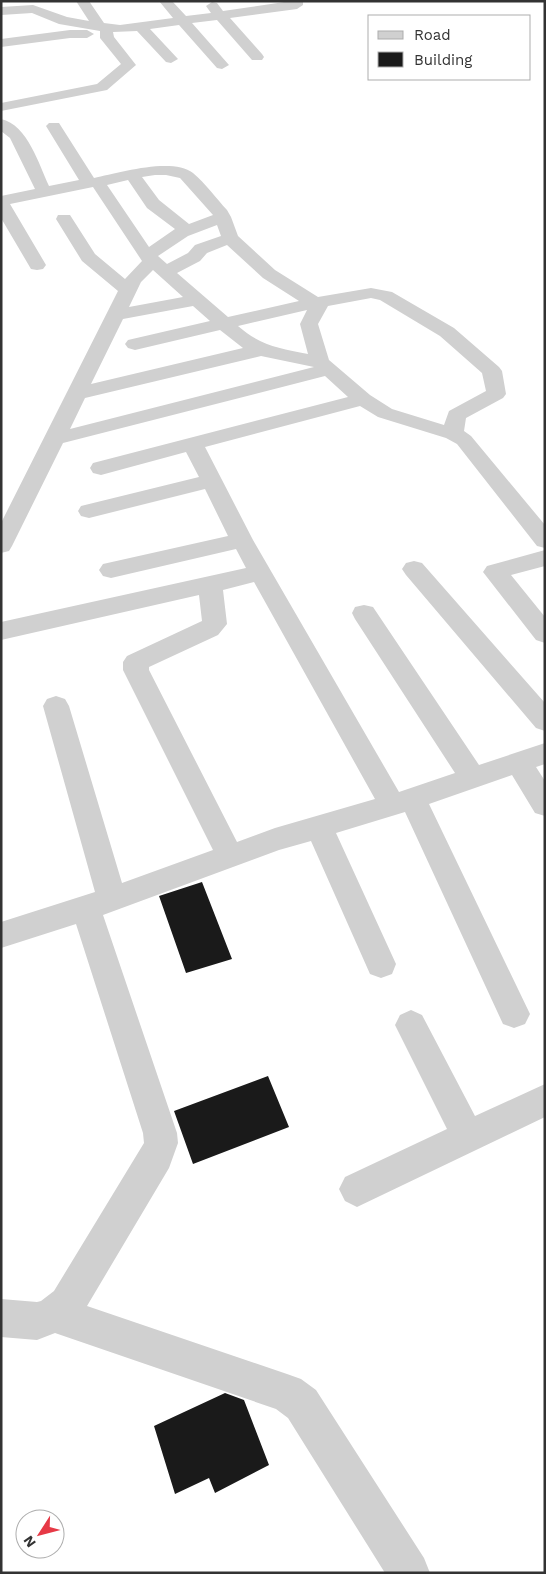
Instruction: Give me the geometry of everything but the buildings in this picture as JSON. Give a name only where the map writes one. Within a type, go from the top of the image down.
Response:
[{"type":"street","points":[[1,107],[105,86],[129,64],[107,38],[104,29],[82,1]]},
{"type":"street","points":[[165,1],[222,65]]},
{"type":"street","points":[[206,1],[222,16],[258,57]]},
{"type":"street","points":[[1,43],[222,16],[298,5],[297,1]]},
{"type":"street","points":[[1,11],[33,9],[64,21],[104,29]]},
{"type":"street","points":[[141,27],[171,59]]},
{"type":"street","points":[[1,123],[17,136],[44,192]]},
{"type":"street","points":[[54,126],[93,183],[154,263],[245,342],[261,350],[325,365]]},
{"type":"street","points":[[37,265],[1,202],[160,170],[186,175],[223,217],[230,238],[272,276],[315,303],[318,309],[309,324],[325,365],[363,399],[394,417],[454,434],[470,445],[545,541]]},
{"type":"street","points":[[132,175],[153,204],[187,230]]},
{"type":"street","points":[[1,546],[115,315],[138,273],[154,263],[187,230],[223,217]]},
{"type":"street","points":[[64,220],[88,257],[128,290]]},
{"type":"street","points":[[154,263],[194,257],[201,249],[230,238]]},
{"type":"street","points":[[135,344],[315,303],[371,293],[386,296],[447,332],[492,371],[496,394],[456,415],[454,434]]},
{"type":"street","points":[[115,315],[196,300]]},
{"type":"street","points":[[76,394],[261,350]]},
{"type":"street","points":[[54,439],[325,365]]},
{"type":"street","points":[[101,468],[363,399]]},
{"type":"street","points":[[193,445],[261,573],[402,802],[514,1014]]},
{"type":"street","points":[[89,512],[212,481]]},
{"type":"street","points":[[111,570],[242,540]]},
{"type":"street","points":[[545,558],[495,572],[545,634]]},
{"type":"street","points":[[414,568],[545,721]]},
{"type":"street","points":[[1,630],[261,573]]},
{"type":"street","points":[[210,583],[215,624],[209,629],[136,662],[136,670],[230,856]]},
{"type":"street","points":[[364,613],[472,777]]},
{"type":"street","points":[[1,1318],[40,1322],[56,1315],[67,1304],[157,1156],[161,1143],[160,1133],[98,903],[56,706]]},
{"type":"street","points":[[1,935],[230,856],[402,802],[545,753]]},
{"type":"street","points":[[518,762],[545,805]]},
{"type":"street","points":[[319,827],[381,964]]},
{"type":"street","points":[[411,1025],[468,1136]]},
{"type":"street","points":[[357,1189],[545,1100]]},
{"type":"street","points":[[56,1315],[287,1393],[306,1410],[409,1573]]}]
